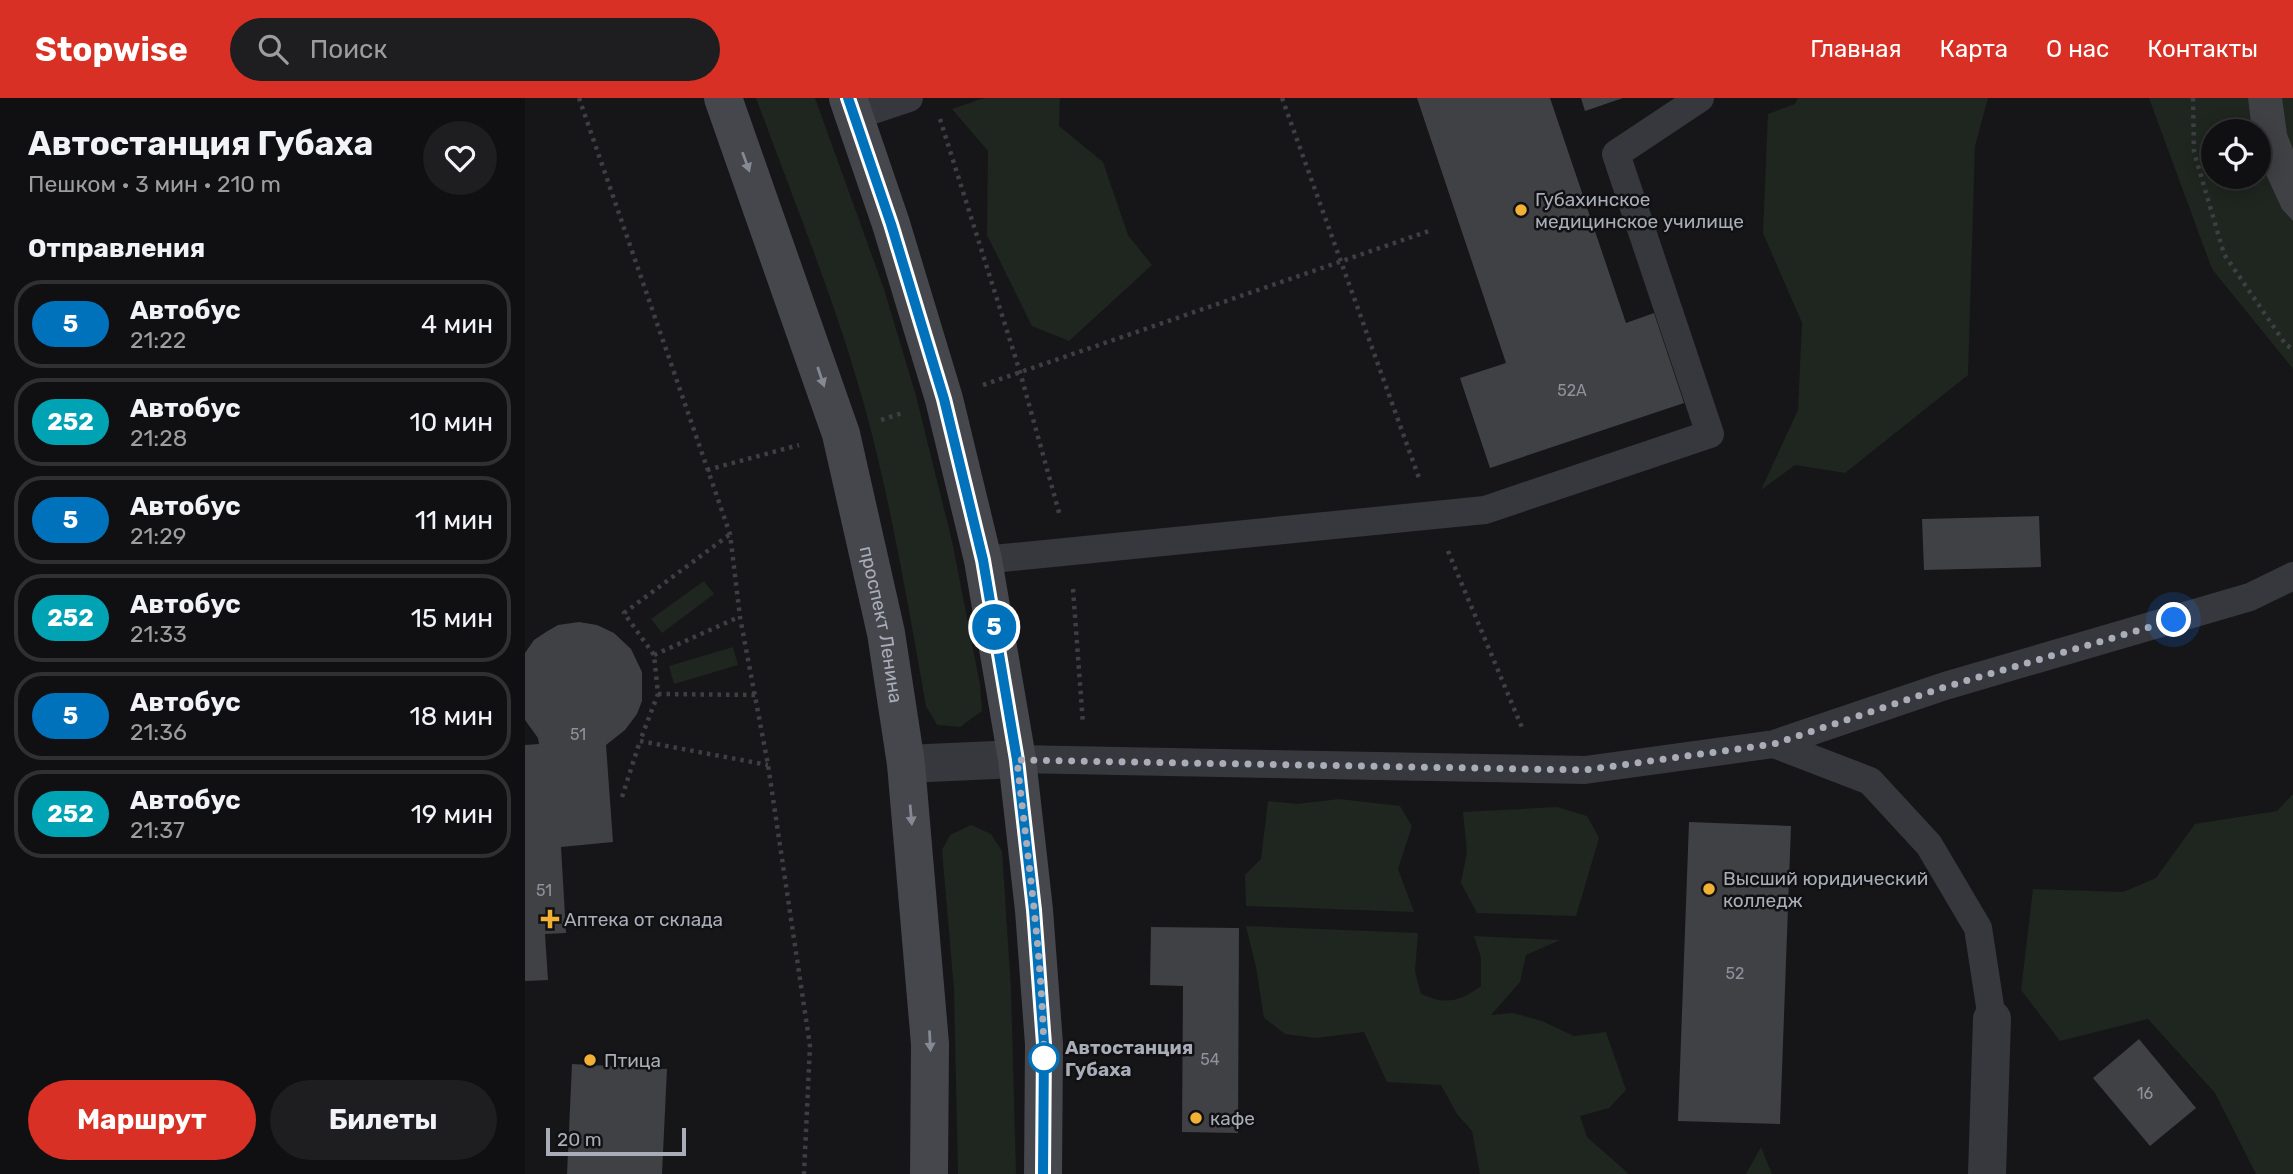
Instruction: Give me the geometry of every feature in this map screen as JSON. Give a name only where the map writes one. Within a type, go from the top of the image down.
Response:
[{"type":"main road","name":"проспект Ленина","points":[[723,98],[841,434],[886,633],[906,764],[930,1044],[929,1174]]},
{"type":"main road","points":[[852,107],[944,399],[983,560],[1017,760],[1034,910],[1044,1044],[1043,1174]]},
{"type":"street","points":[[906,764],[1017,760]]},
{"type":"street","points":[[1987,1174],[1991,1019]]},
{"type":"lane","points":[[852,107],[909,98]]},
{"type":"lane","points":[[983,560],[1485,510],[1710,434],[1616,154],[1700,98]]},
{"type":"lane","points":[[1017,760],[1585,770],[1774,744],[1945,687],[2250,597],[2293,576]]},
{"type":"lane","points":[[1774,744],[1870,781],[1929,845],[1978,928],[1991,1019]]},
{"type":"path","points":[[579,98],[730,534],[740,617],[768,765],[810,1046],[804,1174]]},
{"type":"path","points":[[1282,98],[1433,516],[1540,770]]},
{"type":"path","points":[[2193,98],[2194,152],[2224,254],[2286,345],[2293,349]]},
{"type":"path","points":[[938,111],[1020,372],[1071,552],[1086,760]]},
{"type":"path","points":[[707,470],[841,434],[1429,231]]},
{"type":"path","points":[[622,797],[658,694],[654,655],[624,613],[730,534]]},
{"type":"path","points":[[654,655],[740,617]]},
{"type":"path","points":[[658,694],[756,695]]},
{"type":"path","points":[[641,741],[768,765]]},
{"type":"shaded area","points":[[756,98],[815,98],[884,289],[916,396],[952,541],[980,685],[982,711],[960,727],[937,725],[926,706],[893,526],[868,419],[830,297]]},
{"type":"shaded area","points":[[984,98],[1060,98],[1059,126],[1103,162],[1128,235],[1152,265],[1069,341],[1032,326],[987,235],[988,151],[952,109]]},
{"type":"shaded area","points":[[1798,98],[1988,98],[1975,146],[1968,375],[1845,473],[1795,465],[1761,490],[1798,410],[1802,323],[1763,233],[1768,114],[1795,104]]},
{"type":"shaded area","points":[[2149,98],[2293,98],[2293,369],[2212,269]]},
{"type":"shaded area","points":[[704,581],[714,594],[662,633],[651,619]]},
{"type":"shaded area","points":[[733,647],[738,665],[674,684],[669,666]]},
{"type":"shaded area","points":[[2293,794],[2293,1174],[2256,1174],[2215,1093],[2148,1019],[2060,1041],[2021,990],[2033,889],[2123,892],[2156,878],[2195,824],[2277,811]]},
{"type":"shaded area","points":[[1339,799],[1400,806],[1412,826],[1398,869],[1414,912],[1246,906],[1245,875],[1261,859],[1268,801],[1297,804]]},
{"type":"shaded area","points":[[1557,807],[1587,816],[1599,838],[1576,916],[1477,913],[1461,883],[1467,852],[1463,812]]},
{"type":"shaded area","points":[[971,825],[991,834],[1002,851],[1011,990],[1016,1174],[958,1174],[954,990],[942,850],[950,835]]},
{"type":"shaded area","points":[[1246,926],[1418,933],[1415,971],[1421,994],[1446,1001],[1466,996],[1481,986],[1481,957],[1474,936],[1560,940],[1526,955],[1520,982],[1491,1015],[1513,1013],[1542,1021],[1574,1036],[1606,1032],[1626,1090],[1609,1108],[1580,1116],[1587,1137],[1629,1174],[1480,1174],[1472,1131],[1457,1114],[1441,1085],[1387,1082],[1364,1032],[1315,1038],[1285,1034],[1264,1018]]},
{"type":"shaded area","points":[[1761,1147],[1772,1174],[1746,1174]]},
{"type":"building","name":"Губахинское медицинское училище","points":[[1417,98],[1550,98],[1626,323],[1654,313],[1684,403],[1490,468],[1460,378],[1506,363]]},
{"type":"building","points":[[1581,98],[1623,98],[1585,111]]},
{"type":"building","points":[[2248,98],[2282,98],[2287,134],[2293,149],[2293,221],[2282,209],[2271,185],[2271,119],[2251,119]]},
{"type":"building","points":[[2039,516],[2041,567],[1924,570],[1922,519]]},
{"type":"building","points":[[579,622],[597,625],[614,633],[631,649],[642,672],[642,701],[637,714],[625,730],[606,745],[613,842],[561,847],[566,933],[545,934],[548,980],[525,981],[525,745],[539,744],[538,738],[525,720],[525,653],[534,640],[558,625]]},
{"type":"building","points":[[1689,822],[1791,826],[1780,1124],[1678,1121]]},
{"type":"building","name":"Автостанция Губаха","points":[[1151,927],[1239,928],[1238,1133],[1182,1132],[1183,986],[1150,985]]},
{"type":"building","points":[[2139,1039],[2196,1108],[2150,1146],[2093,1078]]},
{"type":"building","points":[[572,1064],[667,1069],[662,1174],[567,1174]]},
{"type":"bus line","name":"5","points":[[848,98],[891,224],[944,399],[983,560],[1017,760],[1034,910],[1044,1044],[1043,1174]]},
{"type":"place","name":"Губахинское медицинское училище","points":[[1521,210]]},
{"type":"place","name":"Высший юридический колледж","points":[[1709,889]]},
{"type":"place","name":"Аптека от склада","points":[[550,919]]},
{"type":"place","name":"Автостанция Губаха","points":[[1044,1058]]},
{"type":"place","name":"Птица","points":[[590,1060]]},
{"type":"place","name":"кафе","points":[[1196,1118]]},
{"type":"route","points":[[1044,1058],[1044,1070],[1034,910],[1017,760],[1585,770],[1774,744],[1945,687],[2174,620]]}]
